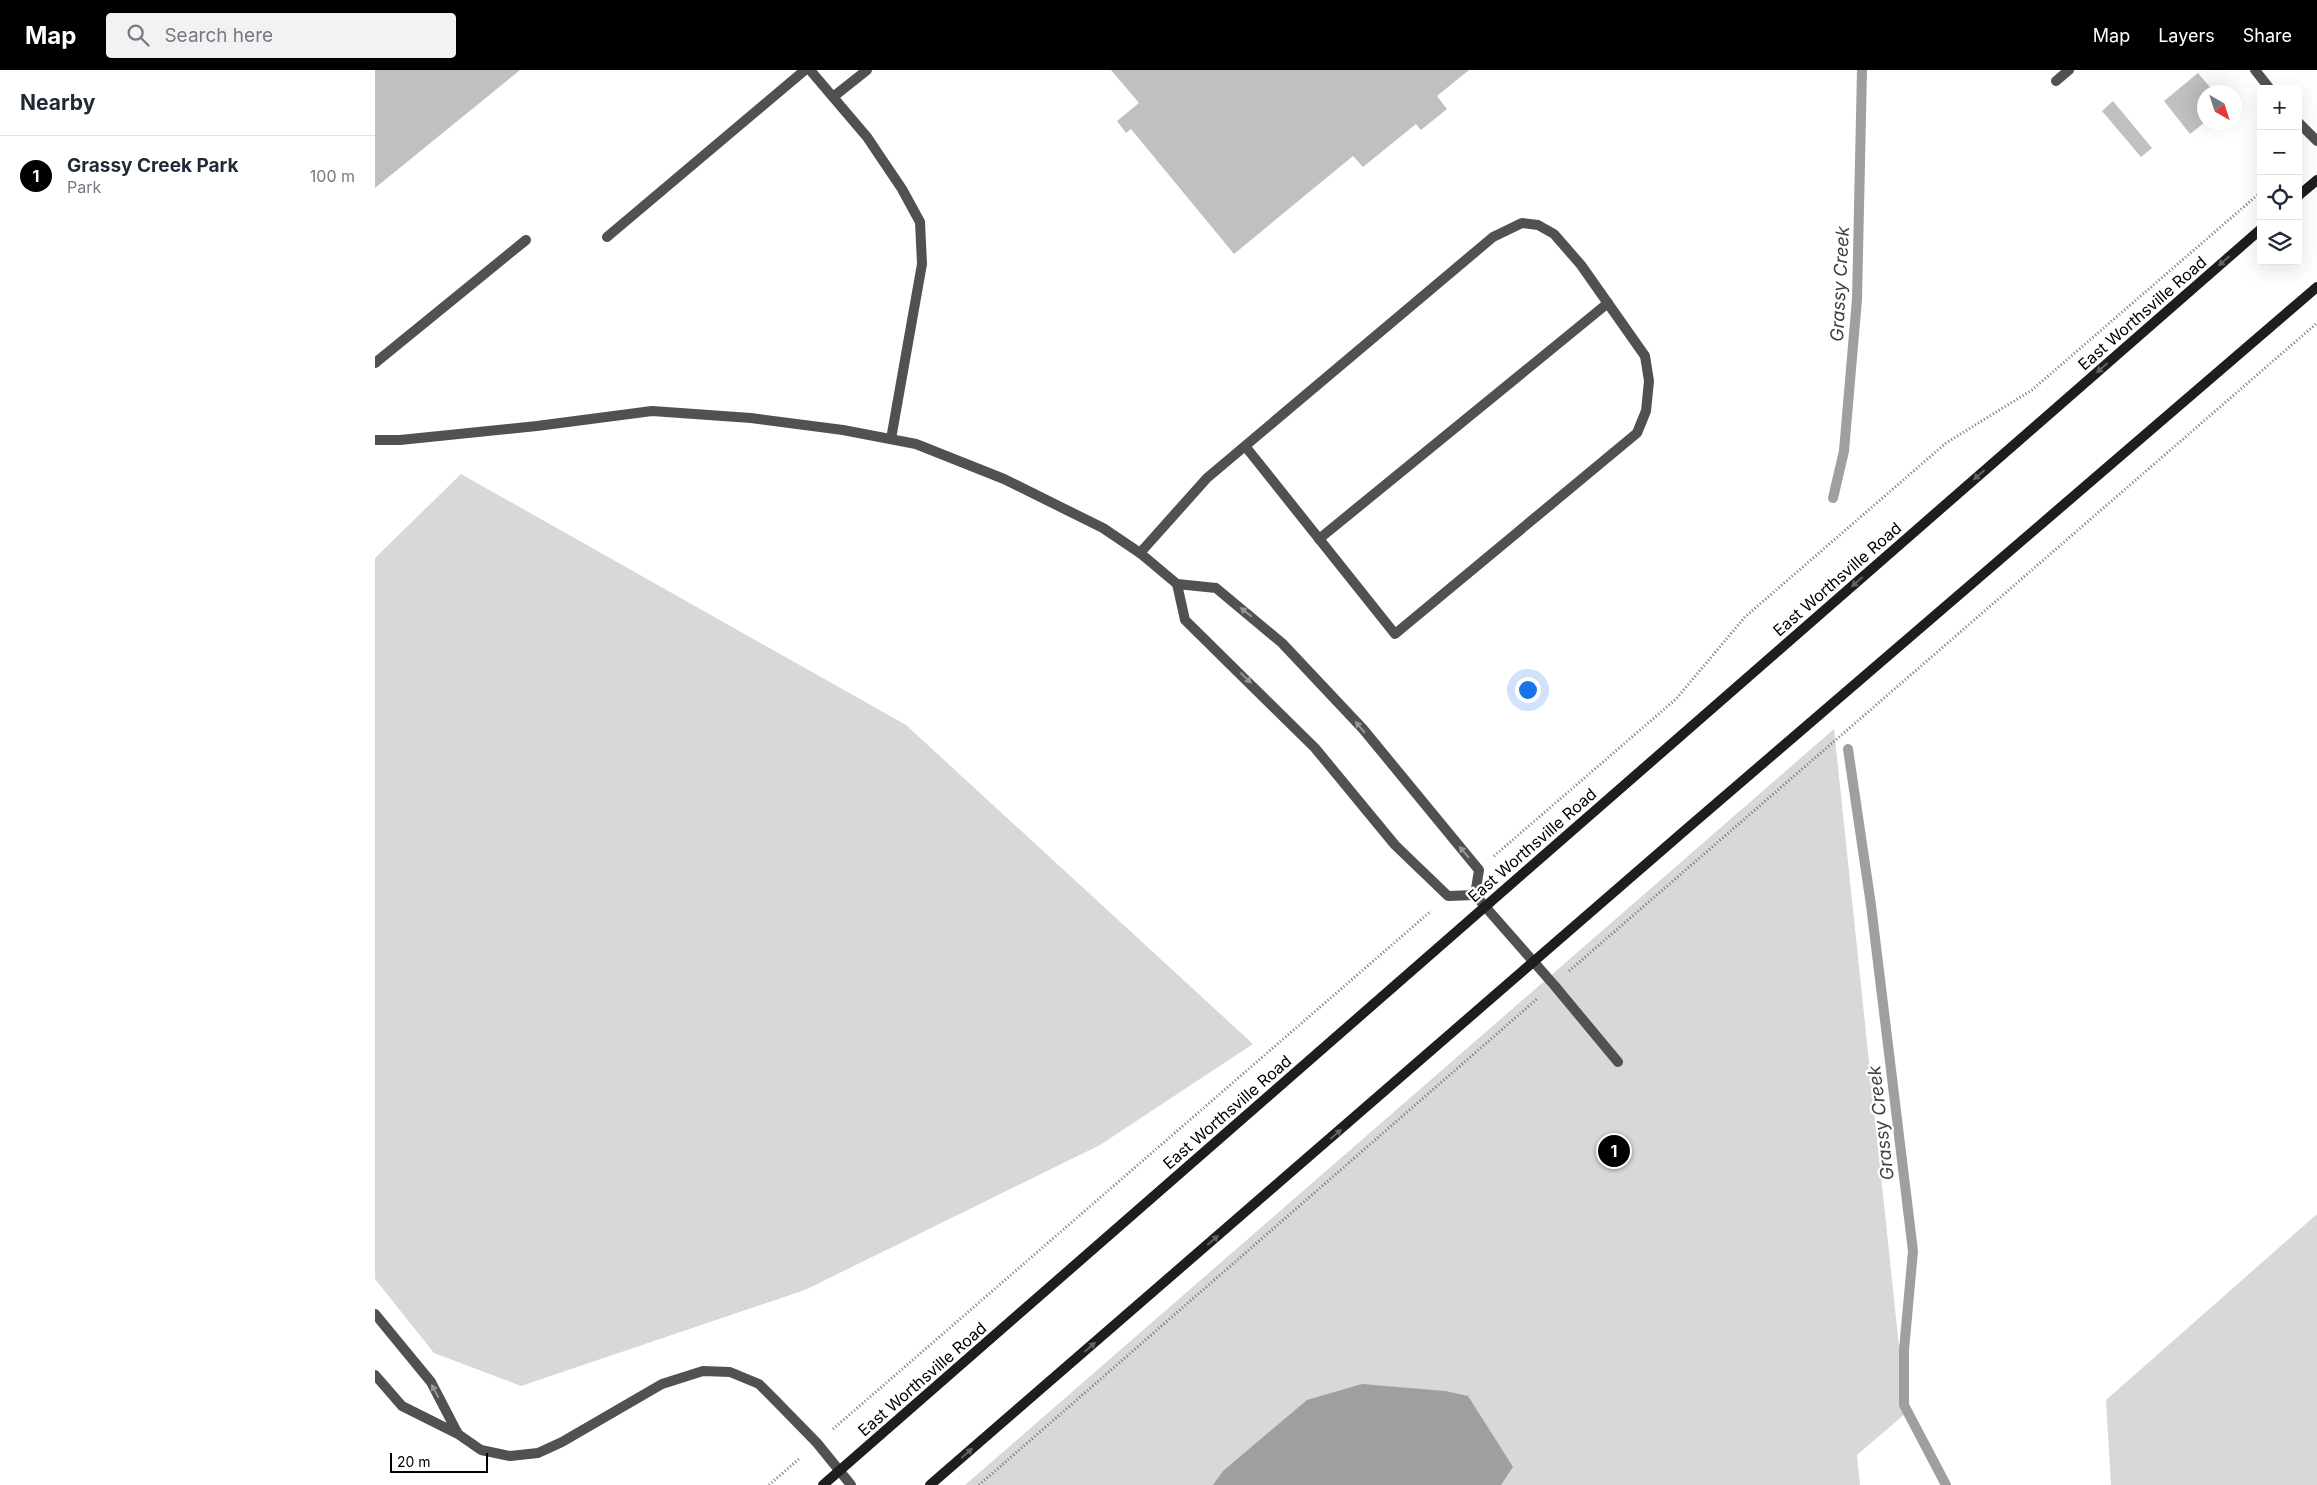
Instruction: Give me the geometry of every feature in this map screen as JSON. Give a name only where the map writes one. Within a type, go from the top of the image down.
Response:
[{"type":"main road","points":[[2302,193],[2317,180]]},
{"type":"main road","name":"East Worthsville Road","points":[[823,1485],[2257,232]]},
{"type":"main road","points":[[930,1485],[2317,287]]},
{"type":"lane","points":[[607,237],[805,70]]},
{"type":"lane","points":[[810,70],[867,137],[902,189],[920,222],[922,264],[891,439]]},
{"type":"lane","points":[[833,97],[867,70]]},
{"type":"lane","points":[[2056,81],[2069,70]]},
{"type":"lane","points":[[2255,70],[2267,85]]},
{"type":"lane","points":[[2302,126],[2317,141]]},
{"type":"lane","points":[[1140,553],[1207,478],[1493,237],[1522,223],[1538,225],[1554,234],[1581,265],[1645,356],[1649,381],[1647,404],[1637,433],[1395,634],[1245,446]]},
{"type":"lane","points":[[375,363],[526,240]]},
{"type":"lane","points":[[1319,539],[1608,304]]},
{"type":"lane","points":[[375,440],[527,427],[652,411],[751,418],[843,430],[891,439],[916,444],[1004,479],[1094,523],[1140,553],[1177,584],[1216,588],[1282,644],[1363,729],[1479,870],[1475,895]]},
{"type":"lane","points":[[1177,584],[1185,620],[1315,748],[1395,845],[1448,896],[1475,895],[1554,985],[1617,1062]]},
{"type":"lane","points":[[375,1314],[431,1382],[458,1434]]},
{"type":"lane","points":[[375,1375],[402,1406],[458,1434],[481,1450],[510,1456],[538,1453],[563,1442],[662,1384],[703,1371],[730,1372],[759,1384],[817,1443],[851,1485]]},
{"type":"path","points":[[1479,870],[1676,699],[1745,617],[1938,449],[2032,390],[2257,195]]},
{"type":"path","points":[[979,1485],[2317,323]]},
{"type":"path","points":[[769,1485],[1448,896]]},
{"type":"shaded area","points":[[461,474],[906,725],[1253,1044],[1100,1145],[805,1290],[521,1386],[434,1353],[375,1279],[375,558]]},
{"type":"shaded area","points":[[1834,729],[1906,1413],[1857,1455],[1860,1485],[965,1485]]},
{"type":"shaded area","points":[[2317,1214],[2317,1485],[2111,1485],[2106,1400]]},
{"type":"shaded area","points":[[1362,1384],[1445,1391],[1468,1396],[1513,1467],[1501,1485],[1213,1485],[1223,1471],[1307,1400]]},
{"type":"building","points":[[375,70],[520,70],[375,188]]},
{"type":"building","points":[[1111,70],[1469,70],[1437,96],[1447,109],[1421,130],[1416,124],[1363,167],[1353,156],[1234,254],[1131,129],[1126,133],[1117,121],[1139,103]]},
{"type":"building","points":[[2198,73],[2208,85],[2197,85],[2197,128],[2190,134],[2164,101]]},
{"type":"building","points":[[2113,101],[2152,148],[2141,157],[2102,111]]},
{"type":"waterway","name":"Grassy Creek","points":[[1833,498],[1844,451],[1857,299],[1862,70]]},
{"type":"waterway","name":"Grassy Creek","points":[[1848,749],[1871,905],[1913,1251],[1904,1350],[1904,1405],[1946,1485]]},
{"type":"place","name":"Grassy Creek Park","points":[[1614,1151]]}]
